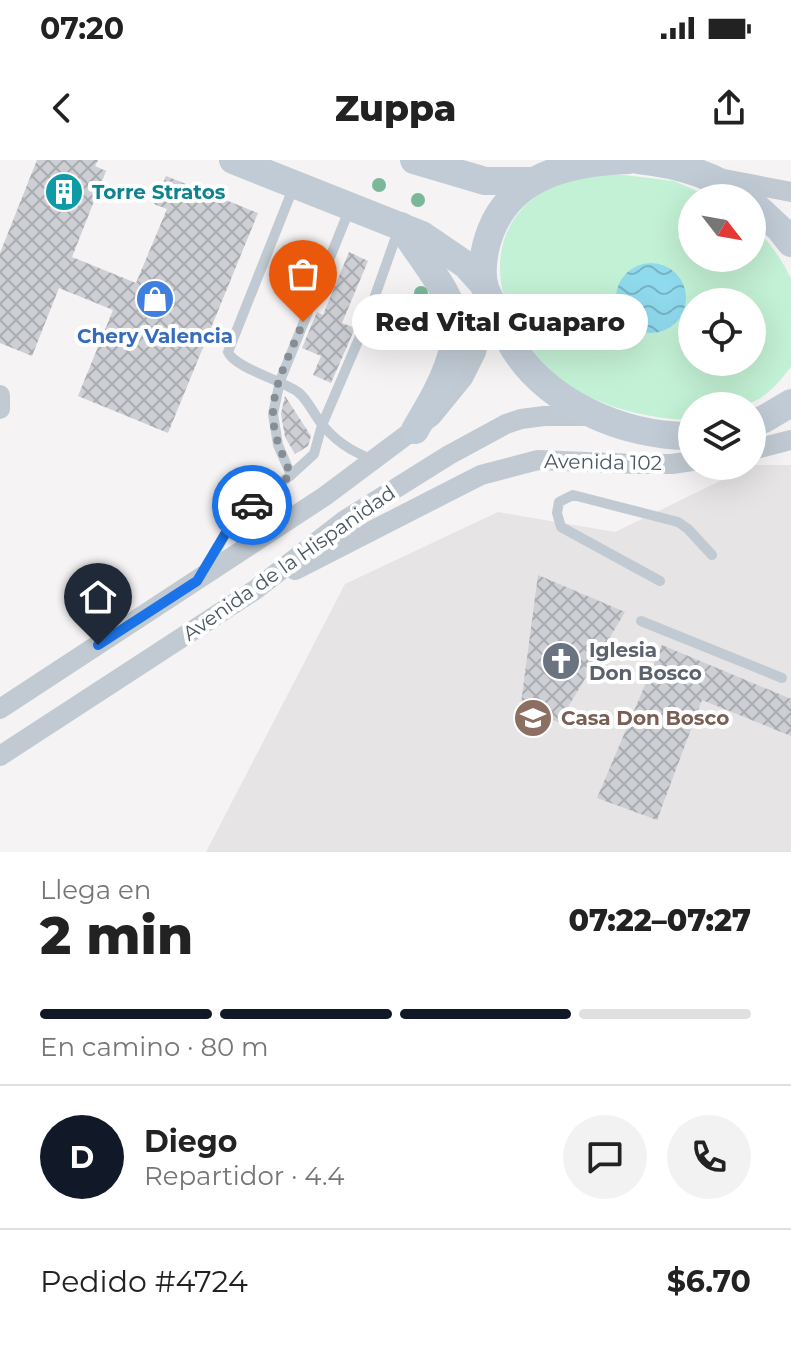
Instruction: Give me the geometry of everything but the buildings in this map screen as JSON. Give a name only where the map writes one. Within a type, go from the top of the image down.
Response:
[{"type":"main road","points":[[233,160],[400,225],[445,248],[484,285],[508,338],[527,365],[551,387],[595,416],[617,425],[662,436],[678,436]]},
{"type":"main road","points":[[414,160],[485,181],[531,181],[592,163],[629,160]]},
{"type":"main road","points":[[638,160],[660,162],[708,176],[722,184]]},
{"type":"main road","points":[[484,285],[485,252],[490,230],[500,210],[531,181]]},
{"type":"main road","points":[[766,216],[791,243]]},
{"type":"main road","points":[[400,225],[447,295],[454,315],[451,360],[415,430]]},
{"type":"main road","points":[[766,418],[791,403]]},
{"type":"main road","points":[[766,421],[791,418]]},
{"type":"street","points":[[708,176],[791,192]]},
{"type":"street","name":"Avenida de la Hispanidad","points":[[0,709],[197,581],[376,460],[415,430],[448,399],[476,352],[484,316],[484,285]]},
{"type":"street","points":[[0,395],[0,409]]},
{"type":"street","name":"Avenida de la Hispanidad","points":[[0,756],[255,590],[345,520],[440,460],[506,424],[544,416],[595,416]]},
{"type":"street","points":[[766,446],[791,440]]},
{"type":"street","name":"Avenida 102","points":[[255,590],[481,475],[505,467],[538,460],[648,464],[678,462]]},
{"type":"lane","points":[[295,184],[228,352],[232,360],[303,395],[322,425],[343,445],[376,460]]},
{"type":"lane","points":[[291,475],[278,445],[273,414],[280,381],[350,206]]},
{"type":"lane","points":[[197,581],[231,524],[314,454],[322,425],[364,327],[400,225]]},
{"type":"lane","points":[[660,581],[561,527],[557,513],[559,502],[573,495],[678,522],[712,555]]},
{"type":"lane","points":[[641,621],[782,678]]},
{"type":"shaded area","name":"Casa Don Bosco","points":[[766,465],[791,465],[791,852],[206,852],[345,584],[498,512],[615,532],[722,480],[766,480]]},
{"type":"green space","points":[[616,174],[681,184],[678,184],[678,272],[766,272],[766,240],[769,243],[791,279],[791,367],[768,392],[678,392],[678,419],[659,417],[627,411],[582,393],[561,380],[535,353],[508,309],[500,266],[502,245],[522,209],[539,194],[561,183],[588,176]]},
{"type":"water","points":[[637,265],[665,265],[685,288],[678,288],[678,320],[665,331],[637,331],[618,312],[618,284]]},
{"type":"way so far","points":[[252,505],[291,475],[278,445],[273,414],[280,381],[303,322]]},
{"type":"place","name":"Torre Stratos","points":[[64,192]]},
{"type":"place","name":"Chery Valencia","points":[[155,299]]},
{"type":"place","name":"Red Vital Guaparo","points":[[303,322]]},
{"type":"place","name":"Iglesia Don Bosco","points":[[561,661]]},
{"type":"place","name":"Casa Don Bosco","points":[[533,718]]},
{"type":"route","points":[[98,645],[197,581],[231,524],[252,505]]}]
